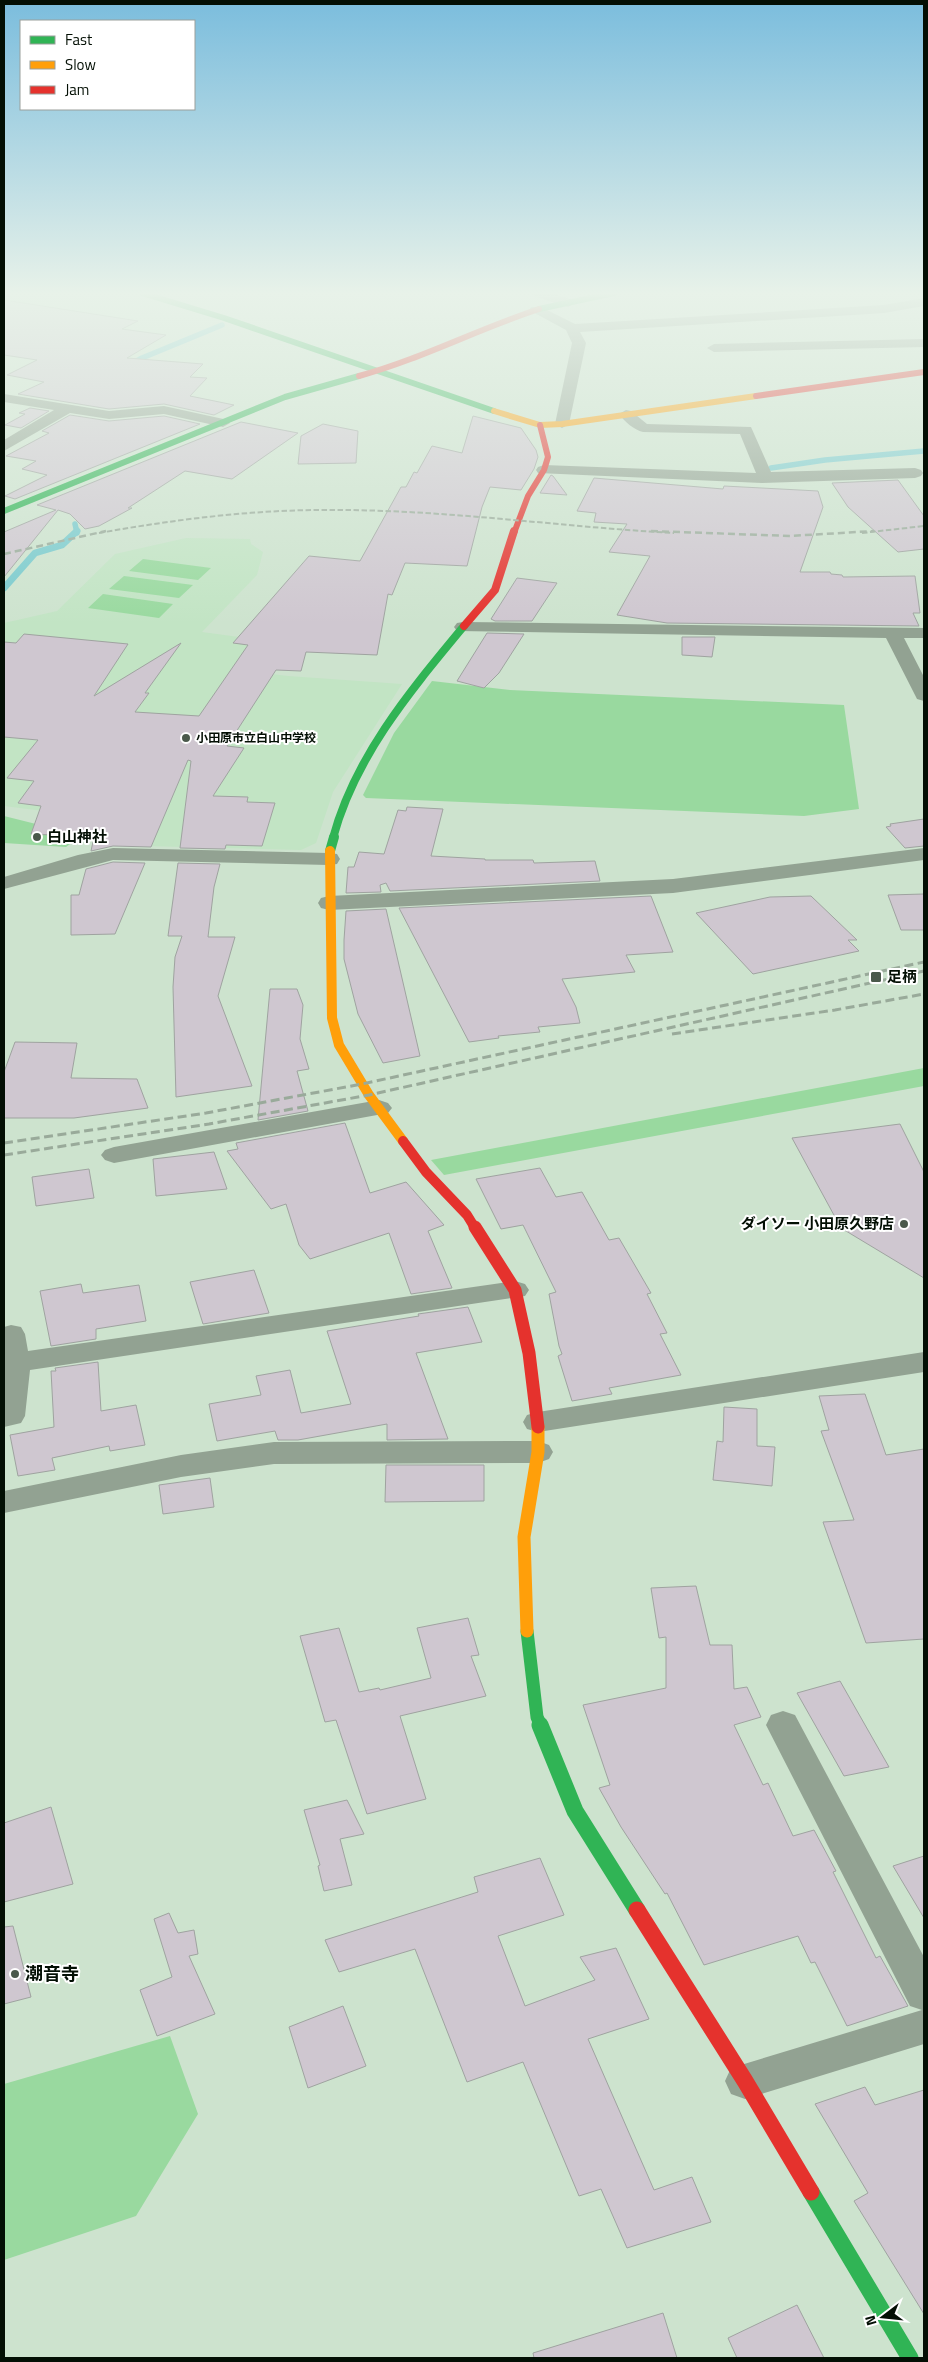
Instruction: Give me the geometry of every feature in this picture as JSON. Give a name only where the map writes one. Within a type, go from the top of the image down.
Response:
[{"type":"main road","points":[[4,511],[270,403]]},
{"type":"main road","points":[[470,403],[540,425],[562,424],[702,403]]},
{"type":"main road","points":[[540,425],[548,457],[544,470],[528,496],[517,522],[506,564],[495,590],[421,677],[380,736],[346,796],[334,826],[329,859],[332,1018],[339,1045],[350,1066],[426,1172],[467,1215],[515,1290],[529,1353],[538,1422],[538,1452],[524,1537],[527,1630],[537,1717],[575,1811],[745,2082],[910,2358]]},
{"type":"street","points":[[34,403],[109,415],[164,410],[224,423]]},
{"type":"street","points":[[562,424],[566,403]]},
{"type":"street","points":[[4,446],[68,409]]},
{"type":"street","points":[[626,414],[643,428],[746,430],[765,477]]},
{"type":"street","points":[[4,430],[26,433]]},
{"type":"street","points":[[544,470],[762,478],[915,472]]},
{"type":"street","points":[[464,627],[924,633]]},
{"type":"street","points":[[892,632],[924,695]]},
{"type":"street","points":[[4,883],[30,878],[96,856],[113,854],[329,859]]},
{"type":"street","points":[[329,904],[673,886],[924,854]]},
{"type":"street","points":[[114,1156],[379,1108]]},
{"type":"street","points":[[16,1362],[515,1290]]},
{"type":"street","points":[[4,1417],[10,1416],[16,1362],[11,1334]]},
{"type":"street","points":[[538,1422],[924,1362]]},
{"type":"street","points":[[4,1502],[181,1466],[274,1453],[538,1452]]},
{"type":"street","points":[[783,1725],[924,1994]]},
{"type":"street","points":[[745,2082],[924,2027]]},
{"type":"shaded area","name":"小田原市立白山中学校","points":[[186,538],[250,539],[251,544],[263,552],[257,575],[202,632],[262,640],[237,670],[288,676],[402,684],[333,792],[316,843],[301,850],[102,845],[59,813],[4,806],[4,623],[57,611],[115,554]]},
{"type":"green space","points":[[143,559],[211,568],[198,580],[129,571]]},
{"type":"green space","points":[[124,576],[193,585],[179,598],[109,589]]},
{"type":"green space","points":[[103,594],[173,604],[159,618],[88,608]]},
{"type":"green space","points":[[432,681],[510,690],[844,705],[859,809],[804,816],[366,798],[363,795],[394,733]]},
{"type":"green space","points":[[4,816],[52,828],[70,844],[66,847],[4,843]]},
{"type":"green space","points":[[924,1068],[924,1086],[444,1175],[431,1160]]},
{"type":"green space","points":[[170,2036],[198,2114],[136,2216],[4,2260],[4,2084]]},
{"type":"building","points":[[74,403],[225,403],[234,405],[214,415],[164,404],[109,409]]},
{"type":"building","points":[[30,408],[49,411],[21,428],[5,425],[25,414],[19,413]]},
{"type":"building","points":[[70,415],[109,421],[164,416],[200,424],[15,499],[5,496],[47,475],[22,469],[36,461],[6,456],[49,433],[42,431]]},
{"type":"building","points":[[473,416],[521,428],[536,450],[538,457],[534,469],[521,490],[490,487],[482,507],[467,566],[405,563],[392,595],[388,594],[377,655],[306,652],[301,671],[276,670],[227,746],[244,748],[213,796],[248,797],[247,802],[275,803],[262,846],[226,845],[225,849],[180,848],[191,761],[188,760],[151,847],[113,846],[91,851],[94,837],[31,834],[41,806],[18,803],[34,781],[7,778],[38,740],[4,737],[4,642],[16,643],[24,634],[128,644],[94,696],[181,643],[145,693],[149,693],[135,712],[199,716],[248,645],[233,643],[309,556],[360,561],[401,487],[406,487],[414,472],[417,473],[432,446],[462,453]]},
{"type":"building","points":[[241,422],[298,433],[232,479],[185,471],[128,508],[132,508],[99,526],[85,529],[70,514],[58,510],[4,577],[4,532],[56,510],[37,505]]},
{"type":"building","points":[[323,424],[358,431],[356,463],[298,464],[301,436]]},
{"type":"building","points":[[551,475],[553,476],[567,495],[540,493]]},
{"type":"building","points":[[594,478],[723,489],[724,486],[818,491],[823,507],[800,572],[830,572],[831,574],[842,575],[843,577],[915,576],[920,613],[913,613],[919,626],[667,623],[617,615],[650,556],[609,552],[627,524],[594,522],[596,513],[577,511]]},
{"type":"building","points":[[898,480],[924,516],[924,549],[898,552],[848,507],[832,483]]},
{"type":"building","points":[[517,578],[557,583],[532,621],[495,621],[491,619]]},
{"type":"building","points":[[487,633],[524,634],[499,673],[484,688],[457,681]]},
{"type":"building","points":[[682,637],[715,637],[712,657],[682,655]]},
{"type":"building","points":[[407,807],[443,809],[431,856],[485,860],[533,860],[534,863],[595,861],[600,881],[390,891],[386,883],[380,885],[381,892],[346,893],[348,867],[354,867],[359,852],[384,854],[398,810],[406,811]]},
{"type":"building","points":[[924,819],[924,846],[905,848],[886,827],[891,826],[890,824]]},
{"type":"building","points":[[113,862],[145,863],[115,934],[71,935],[71,895],[79,895],[86,869]]},
{"type":"building","points":[[178,863],[220,864],[214,887],[208,937],[235,937],[218,996],[252,1086],[176,1097],[173,987],[175,957],[182,936],[168,936]]},
{"type":"building","points":[[924,894],[924,930],[901,930],[888,895]]},
{"type":"building","points":[[651,896],[673,952],[626,955],[635,972],[562,979],[576,1007],[580,1023],[538,1027],[540,1032],[498,1036],[499,1038],[469,1042],[399,908]]},
{"type":"building","points":[[811,896],[857,940],[848,940],[859,951],[753,974],[696,913],[770,897]]},
{"type":"building","points":[[386,909],[420,1056],[383,1063],[358,1014],[344,959],[344,940],[346,911]]},
{"type":"building","points":[[270,989],[297,989],[303,1005],[300,1039],[309,1069],[297,1071],[308,1111],[258,1120]]},
{"type":"building","points":[[15,1042],[77,1043],[71,1078],[137,1079],[148,1108],[74,1118],[4,1118],[4,1072]]},
{"type":"building","points":[[345,1123],[370,1193],[406,1182],[444,1225],[428,1231],[452,1288],[411,1294],[389,1233],[310,1259],[299,1245],[286,1204],[271,1209],[227,1151],[238,1149],[236,1143]]},
{"type":"building","points":[[900,1124],[924,1172],[924,1278],[841,1228],[792,1138]]},
{"type":"building","points":[[214,1152],[227,1189],[156,1196],[153,1159]]},
{"type":"building","points":[[540,1168],[556,1197],[582,1192],[609,1240],[619,1238],[651,1293],[647,1294],[667,1333],[660,1334],[681,1375],[609,1388],[612,1394],[572,1401],[558,1356],[562,1354],[549,1294],[556,1292],[523,1225],[501,1229],[476,1179]]},
{"type":"building","points":[[89,1169],[94,1198],[36,1206],[32,1177]]},
{"type":"building","points":[[254,1270],[269,1313],[203,1324],[190,1282]]},
{"type":"building","points":[[81,1284],[83,1293],[139,1285],[146,1321],[96,1329],[96,1339],[51,1346],[40,1291]]},
{"type":"building","points":[[468,1307],[482,1342],[416,1353],[448,1439],[387,1440],[387,1424],[298,1440],[278,1440],[275,1431],[217,1441],[209,1404],[261,1395],[256,1376],[290,1370],[301,1413],[351,1404],[327,1331]]},
{"type":"building","points":[[98,1362],[101,1411],[136,1405],[145,1445],[110,1451],[109,1446],[52,1458],[55,1470],[18,1476],[10,1435],[54,1427],[51,1371],[56,1371],[55,1368]]},
{"type":"building","points":[[865,1394],[886,1455],[924,1449],[924,1639],[866,1643],[823,1522],[854,1520],[821,1431],[829,1430],[819,1396]]},
{"type":"building","points":[[724,1407],[757,1409],[757,1446],[775,1447],[772,1486],[713,1480],[717,1441],[723,1442]]},
{"type":"building","points":[[386,1465],[484,1465],[484,1501],[385,1502]]},
{"type":"building","points":[[210,1478],[214,1507],[163,1514],[159,1485]]},
{"type":"building","points":[[696,1586],[710,1645],[732,1645],[734,1689],[747,1687],[761,1717],[734,1725],[763,1785],[768,1783],[793,1836],[814,1830],[836,1871],[833,1872],[876,1958],[880,1956],[908,2006],[847,2026],[815,1962],[811,1963],[798,1936],[704,1965],[667,1893],[665,1894],[621,1827],[599,1788],[610,1785],[583,1705],[666,1688],[666,1637],[659,1638],[651,1588]]},
{"type":"building","points":[[468,1618],[479,1655],[471,1656],[486,1696],[400,1716],[426,1799],[367,1814],[336,1720],[325,1722],[300,1636],[339,1628],[359,1692],[379,1688],[380,1690],[431,1678],[417,1628]]},
{"type":"building","points":[[840,1681],[889,1767],[844,1776],[797,1693]]},
{"type":"building","points":[[347,1800],[364,1834],[340,1839],[352,1885],[324,1891],[318,1866],[320,1865],[304,1810]]},
{"type":"building","points":[[51,1807],[73,1884],[4,1902],[4,1823]]},
{"type":"building","points":[[924,1856],[924,1918],[893,1866]]},
{"type":"building","points":[[540,1858],[564,1915],[498,1936],[525,2006],[595,1980],[580,1957],[616,1948],[649,2019],[588,2039],[654,2190],[692,2177],[711,2222],[627,2248],[601,2189],[579,2196],[523,2062],[467,2082],[415,1949],[339,1972],[325,1940],[478,1892],[474,1877]]},
{"type":"building","points":[[169,1913],[178,1933],[194,1930],[198,1954],[189,1956],[215,2014],[157,2036],[140,1990],[172,1977],[154,1919]]},
{"type":"building","name":"潮音寺","points":[[13,1926],[31,1997],[4,2004],[4,1927]]},
{"type":"building","points":[[343,2006],[366,2066],[308,2088],[289,2027]]},
{"type":"building","points":[[865,2087],[875,2105],[924,2090],[924,2314],[854,2201],[868,2193],[815,2104]]},
{"type":"building","points":[[797,2305],[824,2358],[737,2358],[728,2338]]},
{"type":"building","points":[[663,2313],[677,2358],[534,2358],[533,2353]]},
{"type":"waterway","points":[[771,468],[825,460],[924,451]]},
{"type":"waterway","points":[[75,524],[77,531]]},
{"type":"waterway","points":[[4,588],[35,553],[62,545],[77,531]]},
{"type":"railway","points":[[99,533],[158,523],[218,516],[307,510],[421,513],[674,533]]},
{"type":"railway","points":[[862,533],[924,526]]},
{"type":"railway","points":[[4,554],[106,531]]},
{"type":"railway","points":[[651,531],[790,536],[874,531]]},
{"type":"railway","points":[[4,1143],[206,1113],[362,1084],[924,962]]},
{"type":"railway","points":[[4,1155],[209,1124],[369,1095],[924,971]]},
{"type":"railway","points":[[672,1034],[835,1010],[924,994]]},
{"type":"traffic: fast","points":[[4,511],[270,403]]},
{"type":"traffic: fast","points":[[471,403],[494,411]]},
{"type":"traffic: fast","points":[[330,851],[338,820],[350,789],[365,759],[402,703],[464,626]]},
{"type":"traffic: fast","points":[[527,1631],[537,1717],[575,1811],[637,1910]]},
{"type":"traffic: fast","points":[[811,2192],[910,2358]]},
{"type":"traffic: slow","points":[[494,411],[540,425],[562,424],[706,403]]},
{"type":"traffic: slow","points":[[330,851],[332,1018],[339,1045],[369,1095],[403,1141]]},
{"type":"traffic: slow","points":[[527,1631],[524,1537],[538,1452],[538,1427]]},
{"type":"traffic: jam","points":[[464,626],[495,590],[517,522],[528,496],[544,470],[548,457],[540,425]]},
{"type":"traffic: jam","points":[[403,1141],[426,1172],[467,1215],[515,1290],[529,1353],[538,1427]]},
{"type":"traffic: jam","points":[[637,1910],[745,2081],[811,2192]]},
{"type":"place","name":"小田原市立白山中学校","points":[[186,738]]},
{"type":"place","name":"白山神社","points":[[37,837]]},
{"type":"place","name":"足柄","points":[[876,977]]},
{"type":"place","name":"ダイソー 小田原久野店","points":[[904,1224]]},
{"type":"place","name":"潮音寺","points":[[15,1974]]}]
